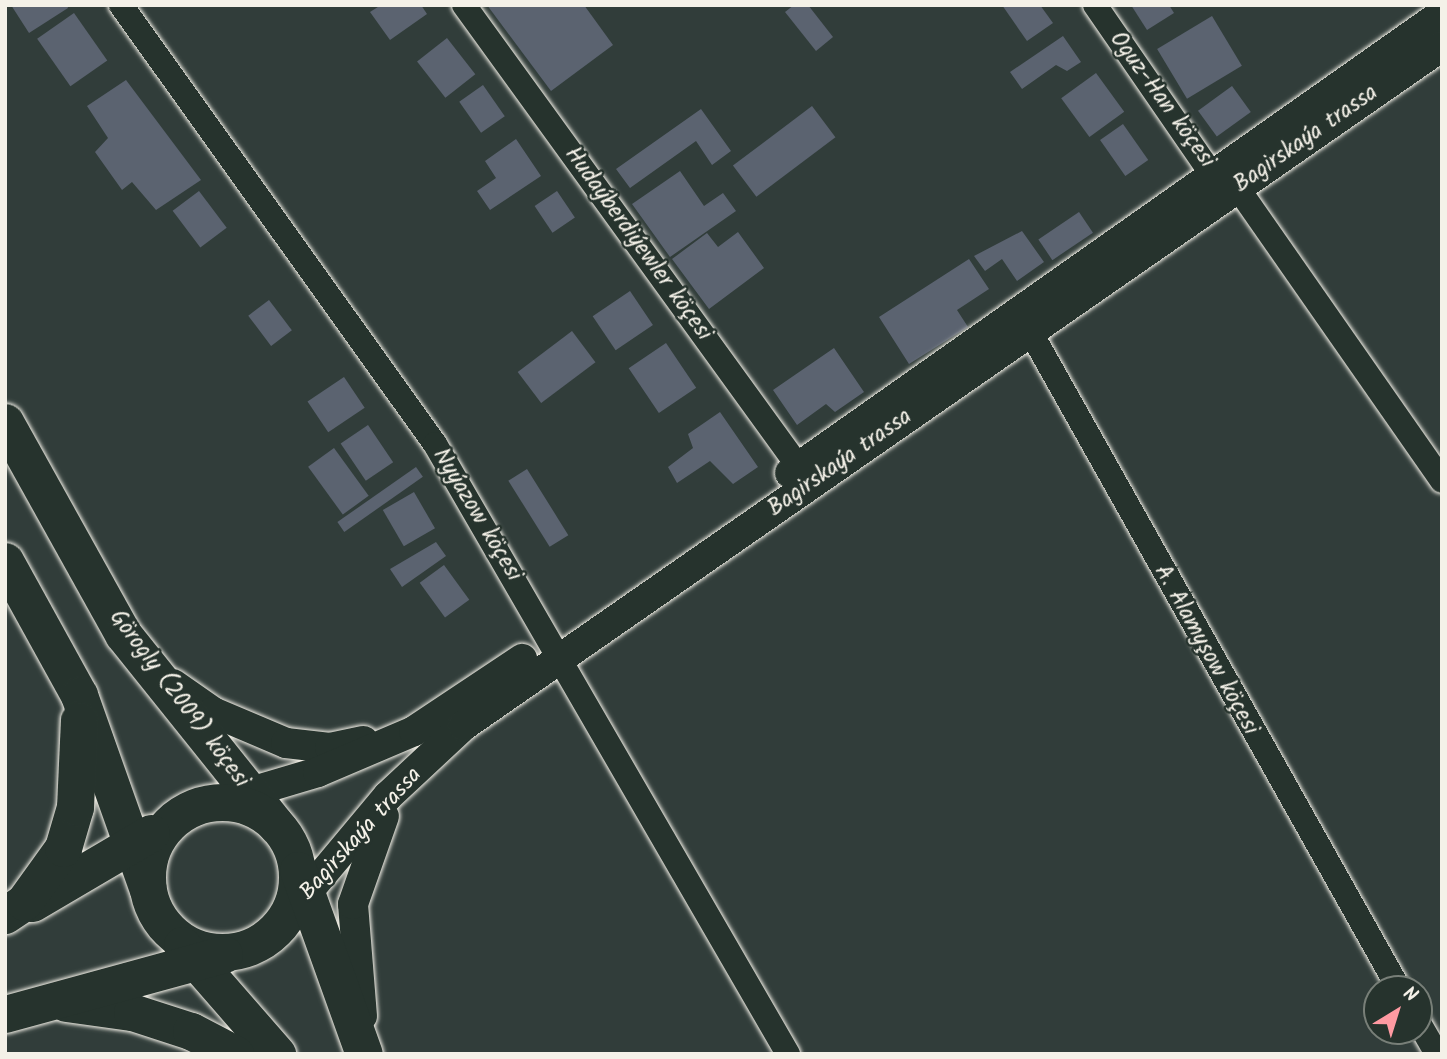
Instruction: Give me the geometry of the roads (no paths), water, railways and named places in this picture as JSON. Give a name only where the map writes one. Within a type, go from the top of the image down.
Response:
[{"type":"main road","name":"Görogly (2009) köçesi","points":[[5,422],[123,634],[234,797],[277,826],[301,878]]},
{"type":"main road","points":[[5,561],[79,695],[132,844],[163,921],[277,1054]]},
{"type":"main road","points":[[5,917],[39,884],[63,848],[75,807],[79,695]]},
{"type":"main road","points":[[5,917],[173,820],[234,797]]},
{"type":"main road","points":[[173,820],[148,861],[163,921],[192,946],[239,950]]},
{"type":"main road","points":[[18,1009],[239,950],[280,925],[292,904],[301,878]]},
{"type":"main road","points":[[301,878],[364,1054]]},
{"type":"main road","points":[[18,1009],[85,1003],[131,1012],[191,1031],[234,1054]]},
{"type":"street","name":"Nyýazow köçesi","points":[[121,5],[435,444],[788,1054]]},
{"type":"street","name":"Hudaýberdiýewler köçesi","points":[[464,5],[805,475]]},
{"type":"street","name":"Oguz-Han köçesi","points":[[1095,5],[1210,172],[1237,187]]},
{"type":"street","name":"Bagirskaýa trassa","points":[[234,797],[414,732],[555,648],[1024,320],[1210,172],[1442,14]]},
{"type":"street","name":"Bagirskaýa trassa","points":[[1024,320],[1237,187],[1442,46]]},
{"type":"street","points":[[1237,187],[1442,481]]},
{"type":"street","name":"A. Alamyşow köçesi","points":[[1024,320],[1391,975]]},
{"type":"street","points":[[123,634],[169,681],[213,712],[286,743],[330,748],[414,732]]},
{"type":"street","name":"Bagirskaýa trassa","points":[[301,878],[463,726],[555,648]]},
{"type":"street","points":[[370,1054],[356,978],[353,904],[374,833],[404,782]]}]
